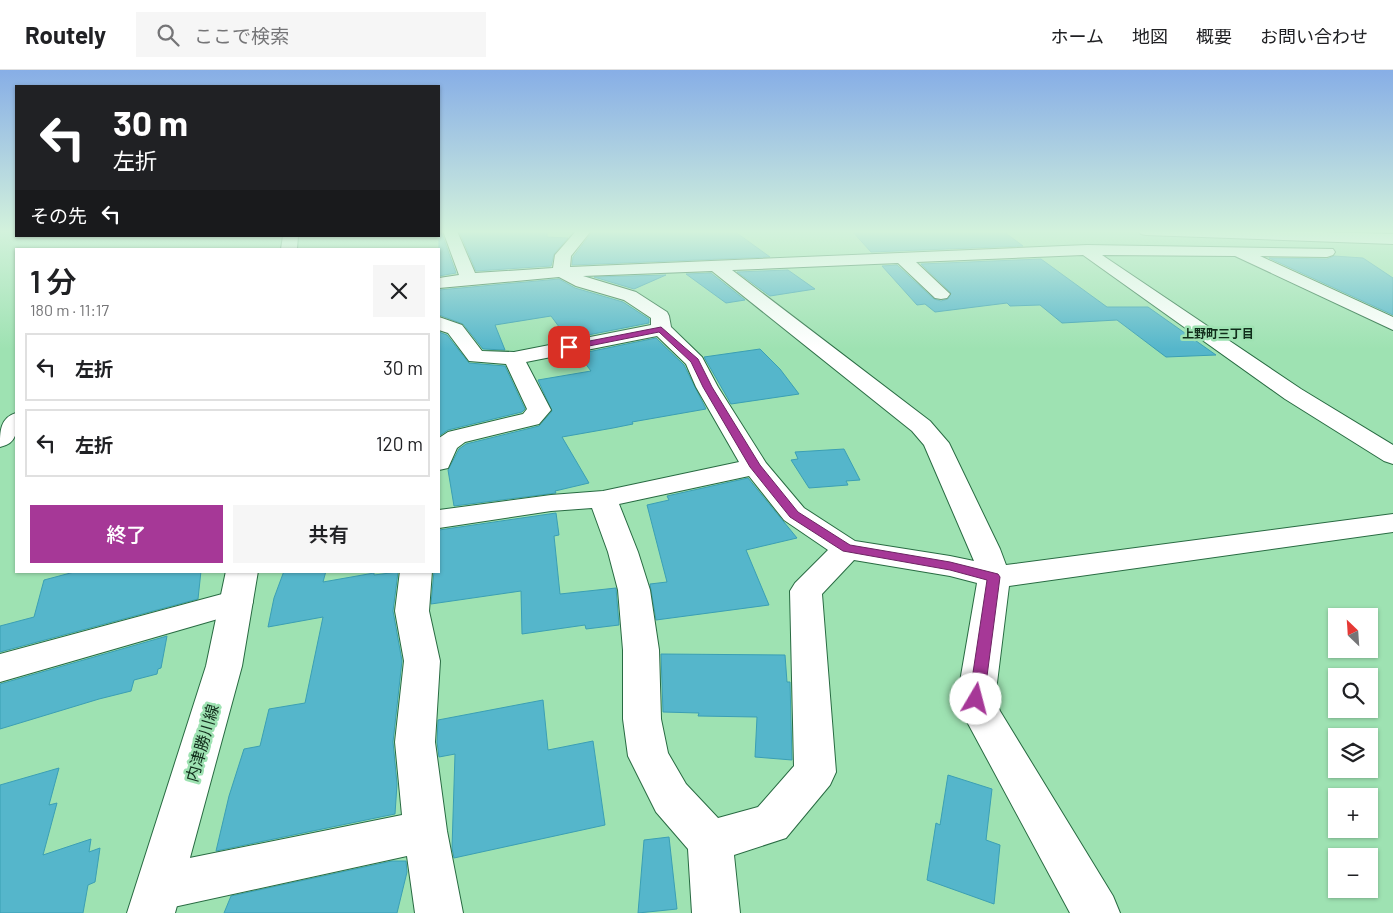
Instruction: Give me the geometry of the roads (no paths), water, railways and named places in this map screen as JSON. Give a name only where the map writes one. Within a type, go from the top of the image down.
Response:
[{"type":"street","points":[[466,270],[469,279]]},
{"type":"street","points":[[440,283],[469,279],[598,270]]},
{"type":"street","points":[[722,270],[921,426],[936,443],[985,549],[994,577],[976,699],[984,718],[1096,913]]},
{"type":"street","points":[[915,270],[941,294]]},
{"type":"street","points":[[1113,270],[1285,388],[1393,456]]},
{"type":"street","points":[[1278,270],[1393,324]]},
{"type":"street","points":[[561,272],[582,282],[630,296],[660,316],[661,330],[695,361],[707,387],[755,467],[794,514],[847,549],[950,566],[994,577],[1393,523]]},
{"type":"street","points":[[440,323],[455,329],[476,357],[514,358],[661,330]]},
{"type":"street","points":[[440,459],[448,432],[518,423],[531,419],[539,410],[514,358]]},
{"type":"street","points":[[0,410],[15,406]]},
{"type":"street","points":[[0,440],[15,421]]},
{"type":"street","points":[[440,519],[551,503],[602,500],[755,467]]},
{"type":"street","points":[[602,500],[623,552],[634,590],[641,650],[642,719],[648,756],[671,798],[710,841],[714,912]]},
{"type":"street","points":[[710,841],[771,824],[815,772],[806,591],[847,549]]},
{"type":"street","points":[[416,573],[412,611],[422,661],[415,742],[424,831],[439,913]]},
{"type":"street","points":[[0,668],[239,587]]},
{"type":"street","name":"内津勝川線","points":[[156,900],[224,666],[239,587]]},
{"type":"street","points":[[156,900],[424,831]]},
{"type":"district","name":"上野町三丁目","points":[[1218,334]]}]
